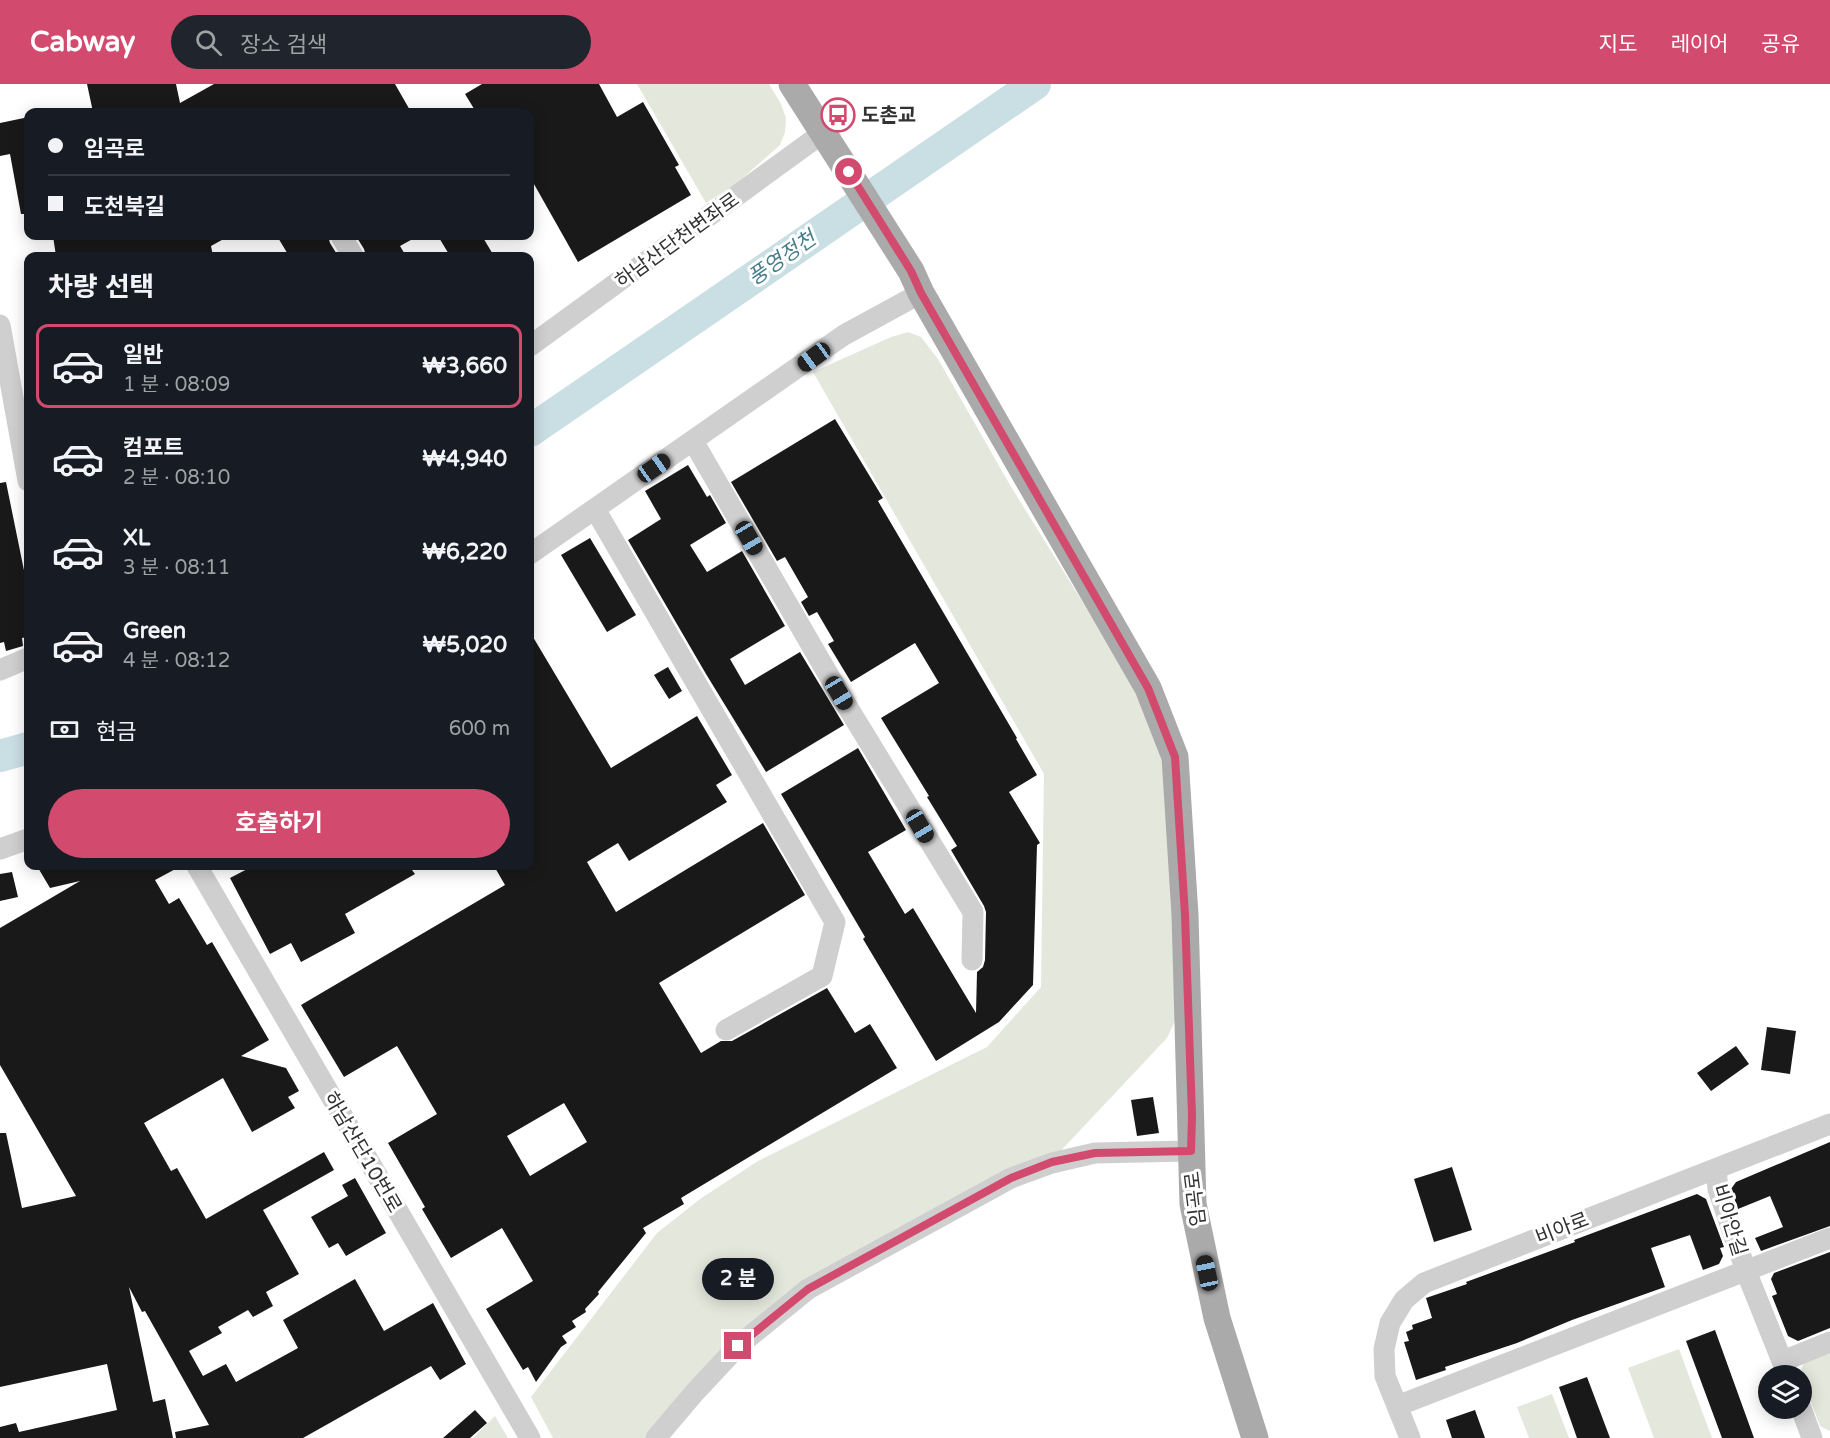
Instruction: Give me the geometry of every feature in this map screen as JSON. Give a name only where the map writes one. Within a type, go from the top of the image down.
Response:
[{"type":"main road","name":"임곡로","points":[[792,84],[916,282],[1148,688],[1175,757],[1185,915],[1193,1204],[1216,1318],[1255,1438]]},
{"type":"street","name":"하남산단천변좌로","points":[[534,343],[830,142]]},
{"type":"street","points":[[534,551],[844,335],[916,282]]},
{"type":"street","points":[[0,325],[24,458]]},
{"type":"street","points":[[693,441],[839,693],[973,912],[972,960]]},
{"type":"street","points":[[595,509],[835,922],[822,976],[726,1030]]},
{"type":"street","points":[[0,670],[24,660]]},
{"type":"street","points":[[0,849],[24,840]]},
{"type":"street","name":"하남산단10번로","points":[[199,870],[530,1438]]},
{"type":"street","name":"비아로","points":[[1410,1438],[1385,1376],[1384,1349],[1390,1323],[1404,1300],[1424,1283],[1830,1124]]},
{"type":"street","points":[[656,1438],[738,1346],[808,1289],[1011,1178],[1052,1162],[1095,1153],[1191,1151]]},
{"type":"street","name":"비아안길","points":[[1716,1169],[1718,1189],[1746,1271],[1784,1365]]},
{"type":"street","name":"비아안길","points":[[1746,1271],[1830,1238]]},
{"type":"street","points":[[1397,1406],[1746,1271]]},
{"type":"street","name":"비아안길","points":[[1790,1365],[1830,1342]]},
{"type":"street","points":[[1805,1419],[1812,1438]]},
{"type":"shaded area","points":[[637,84],[769,84],[786,118],[785,132],[780,145],[736,184],[706,203]]},
{"type":"shaded area","points":[[908,332],[921,337],[938,359],[1010,485],[1113,651],[1145,711],[1162,756],[1171,863],[1175,1021],[1167,1038],[1055,1157],[795,1297],[651,1438],[553,1438],[531,1397],[657,1233],[700,1199],[758,1161],[987,1047],[1041,987],[1044,774],[813,372],[891,337]]},
{"type":"shaded area","points":[[1679,1349],[1712,1438],[1654,1438],[1628,1368]]},
{"type":"shaded area","points":[[1830,1349],[1830,1431],[1820,1426],[1812,1405],[1812,1365],[1803,1365],[1805,1360]]},
{"type":"shaded area","points":[[1552,1394],[1569,1438],[1529,1438],[1517,1407]]},
{"type":"shaded area","points":[[495,1416],[508,1438],[473,1438]]},
{"type":"building","points":[[87,84],[176,84],[180,103],[214,84],[395,84],[409,108],[92,108]]},
{"type":"building","points":[[482,84],[599,84],[617,117],[643,102],[679,165],[675,167],[691,195],[578,262],[534,184],[534,108],[474,108],[465,94]]},
{"type":"building","points":[[24,118],[24,214],[21,214],[10,154],[0,156],[0,123]]},
{"type":"building","points":[[54,240],[222,240],[211,246],[212,252],[55,252]]},
{"type":"building","points":[[279,240],[329,240],[336,252],[287,252]]},
{"type":"building","points":[[358,240],[411,240],[400,246],[404,252],[365,252]]},
{"type":"building","points":[[440,240],[484,240],[492,252],[448,252]]},
{"type":"building","points":[[835,419],[883,498],[878,501],[1037,775],[1009,792],[1040,843],[1037,845],[1033,985],[999,1022],[936,1061],[863,939],[865,937],[781,794],[858,748],[906,830],[868,852],[905,914],[913,908],[976,1013],[977,972],[983,967],[985,960],[986,912],[951,850],[957,846],[881,718],[939,683],[915,643],[851,682],[828,644],[834,641],[817,612],[809,616],[801,602],[808,597],[785,557],[777,561],[731,482]]},
{"type":"building","points":[[688,465],[707,497],[710,495],[726,523],[690,545],[707,572],[742,551],[785,626],[730,659],[745,685],[800,652],[844,725],[766,772],[628,540],[661,519],[645,491]]},
{"type":"building","points":[[6,482],[24,570],[23,646],[6,651],[4,642],[0,643],[0,483]]},
{"type":"building","points":[[590,538],[636,615],[607,632],[561,555]]},
{"type":"building","points":[[534,639],[611,768],[697,716],[732,775],[716,785],[727,802],[629,861],[618,843],[587,862],[616,912],[763,823],[805,895],[659,983],[701,1053],[721,1041],[732,1041],[827,988],[855,1033],[870,1024],[897,1068],[681,1198],[684,1204],[643,1228],[646,1233],[585,1309],[586,1312],[572,1321],[576,1327],[562,1336],[567,1343],[561,1347],[536,1382],[528,1367],[523,1370],[486,1309],[533,1281],[502,1228],[451,1258],[422,1209],[425,1207],[388,1143],[437,1114],[397,1046],[344,1077],[301,1005],[505,885],[496,870],[534,870]],"holes":[[[564,1103],[587,1142],[530,1176],[507,1136]]]},
{"type":"building","points":[[668,667],[682,691],[669,699],[654,675]]},
{"type":"building","points":[[39,870],[174,870],[155,880],[169,904],[179,898],[207,945],[212,942],[269,1040],[241,1056],[286,1068],[299,1091],[288,1097],[295,1108],[252,1132],[223,1078],[144,1123],[171,1171],[177,1168],[206,1219],[324,1152],[334,1170],[263,1210],[299,1274],[266,1292],[273,1306],[253,1317],[248,1310],[218,1327],[222,1333],[189,1351],[203,1376],[226,1364],[236,1382],[298,1348],[283,1320],[355,1279],[384,1331],[433,1303],[466,1364],[440,1380],[431,1366],[303,1438],[176,1438],[175,1432],[209,1425],[145,1311],[142,1312],[129,1287],[153,1402],[165,1399],[173,1438],[0,1438],[0,1427],[16,1423],[19,1432],[117,1410],[107,1364],[0,1387],[0,1133],[6,1133],[22,1208],[76,1196],[0,1065],[0,928],[80,881],[50,888]]},
{"type":"building","points":[[245,870],[412,870],[415,874],[345,914],[355,933],[301,962],[291,943],[270,954],[230,878]]},
{"type":"building","points":[[12,872],[18,897],[0,901],[0,874]]},
{"type":"building","points":[[1767,1027],[1796,1031],[1790,1074],[1761,1070]]},
{"type":"building","points":[[1736,1046],[1749,1064],[1711,1091],[1697,1073]]},
{"type":"building","points":[[1153,1097],[1159,1133],[1137,1136],[1131,1100]]},
{"type":"building","points":[[1830,1142],[1830,1226],[1761,1251],[1755,1238],[1783,1227],[1770,1196],[1738,1209],[1731,1189],[1736,1182]]},
{"type":"building","points":[[1452,1167],[1472,1230],[1434,1242],[1414,1179]]},
{"type":"building","points":[[355,1178],[386,1233],[346,1256],[338,1243],[329,1248],[311,1217],[348,1196],[342,1185]]},
{"type":"building","points":[[1697,1194],[1706,1199],[1724,1247],[1720,1248],[1723,1256],[1719,1264],[1703,1270],[1690,1235],[1651,1248],[1665,1287],[1572,1320],[1517,1343],[1445,1367],[1446,1370],[1416,1380],[1404,1342],[1409,1341],[1406,1332],[1413,1329],[1412,1325],[1432,1318],[1426,1298]]},
{"type":"building","points":[[1830,1252],[1830,1328],[1798,1341],[1788,1336],[1772,1296],[1777,1294],[1771,1279],[1774,1273]]},
{"type":"building","points":[[1715,1330],[1754,1438],[1722,1438],[1686,1341]]},
{"type":"building","points":[[1587,1377],[1610,1438],[1577,1438],[1559,1387]]},
{"type":"building","points":[[475,1410],[487,1423],[470,1438],[443,1438]]},
{"type":"building","points":[[1475,1410],[1485,1438],[1452,1438],[1446,1420]]},
{"type":"waterway","name":"풍영정천","points":[[534,428],[1035,84]]},
{"type":"waterway","name":"풍영정천","points":[[0,756],[24,749]]},
{"type":"place","name":"도촌교","points":[[838,115]]},
{"type":"route","points":[[738,1346],[808,1289],[1011,1178],[1052,1162],[1095,1153],[1191,1151],[1192,1115],[1185,915],[1175,757],[1148,688],[921,293],[911,271],[849,172]]}]
